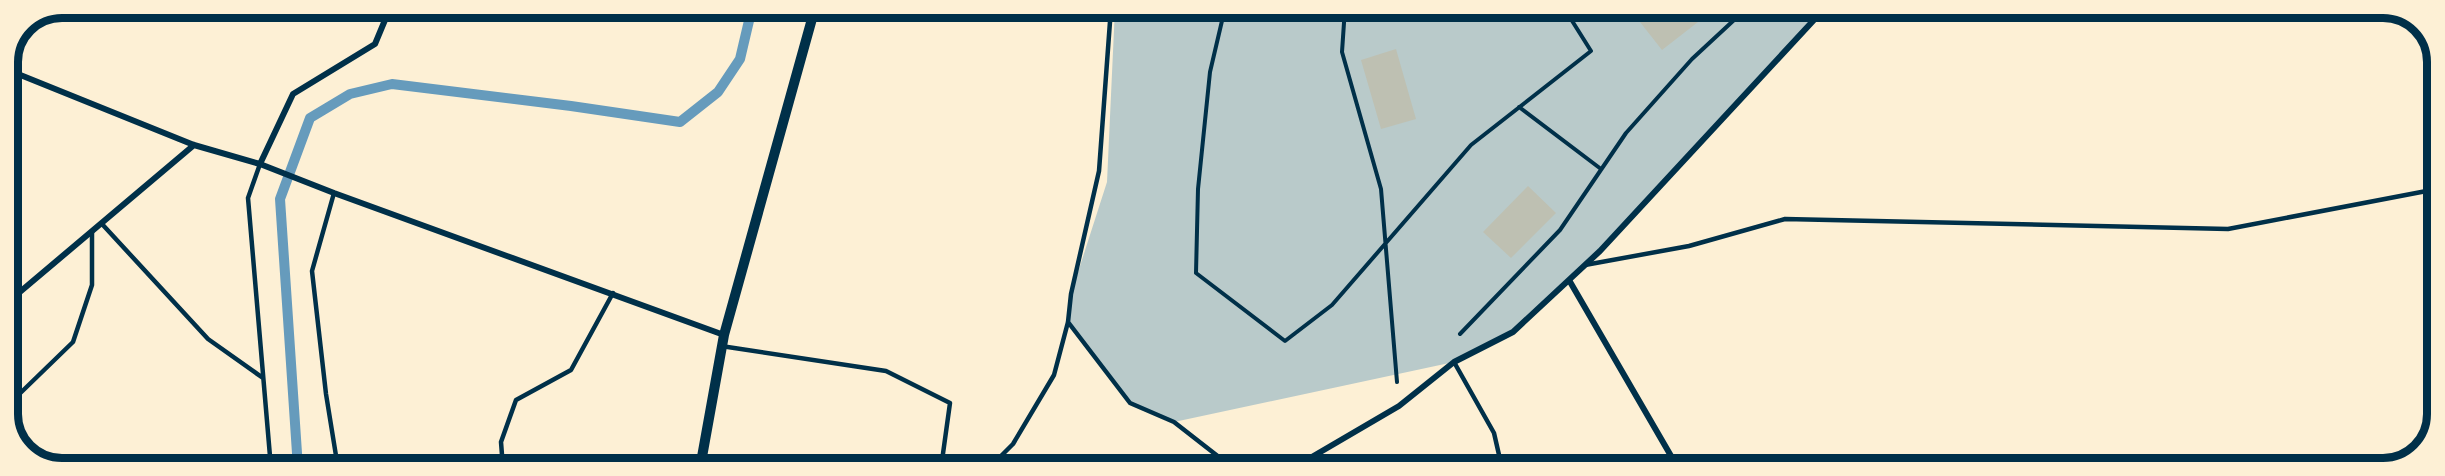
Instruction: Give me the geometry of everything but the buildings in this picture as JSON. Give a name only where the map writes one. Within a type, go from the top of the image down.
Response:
[{"type":"street","points":[[260,164],[293,94],[375,44],[386,18]]},
{"type":"street","points":[[702,458],[721,346],[812,18]]},
{"type":"street","points":[[1310,458],[1399,405],[1454,362],[1513,332],[1585,265],[1816,18]]},
{"type":"street","points":[[18,74],[194,145],[260,164],[724,335]]},
{"type":"street","points":[[18,294],[194,145]]},
{"type":"street","points":[[1569,280],[1672,458]]},
{"type":"lane","points":[[999,458],[1013,444],[1054,375],[1068,322],[1071,294],[1099,171],[1110,18]]},
{"type":"lane","points":[[260,164],[248,198],[270,458]]},
{"type":"lane","points":[[1585,265],[1689,246],[1785,219],[2228,228],[2427,191]]},
{"type":"lane","points":[[334,193],[312,271],[326,394],[336,458]]},
{"type":"lane","points":[[102,224],[208,339],[264,378]]},
{"type":"lane","points":[[18,395],[73,342],[92,285],[92,232]]},
{"type":"lane","points":[[502,458],[501,442],[516,399],[571,370],[613,293]]},
{"type":"lane","points":[[1068,322],[1130,403],[1174,422],[1220,458]]},
{"type":"lane","points":[[721,346],[886,371],[950,403],[942,458]]},
{"type":"lane","points":[[1454,362],[1494,432],[1500,458]]},
{"type":"path","points":[[1223,18],[1210,72],[1198,189],[1196,273],[1285,341],[1332,305],[1471,145],[1591,51],[1570,18]]},
{"type":"path","points":[[1344,18],[1342,52],[1381,189],[1399,405]]},
{"type":"path","points":[[1460,335],[1560,230],[1626,133],[1692,59],[1736,18]]},
{"type":"path","points":[[1519,107],[1601,169]]},
{"type":"shaded area","points":[[1115,18],[1816,18],[1600,251],[1513,332],[1454,362],[1174,422],[1130,403],[1068,322],[1071,294],[1107,182]]},
{"type":"waterway","points":[[297,458],[280,199],[310,118],[350,94],[392,84],[680,122],[718,92],[740,59],[750,18]]}]
